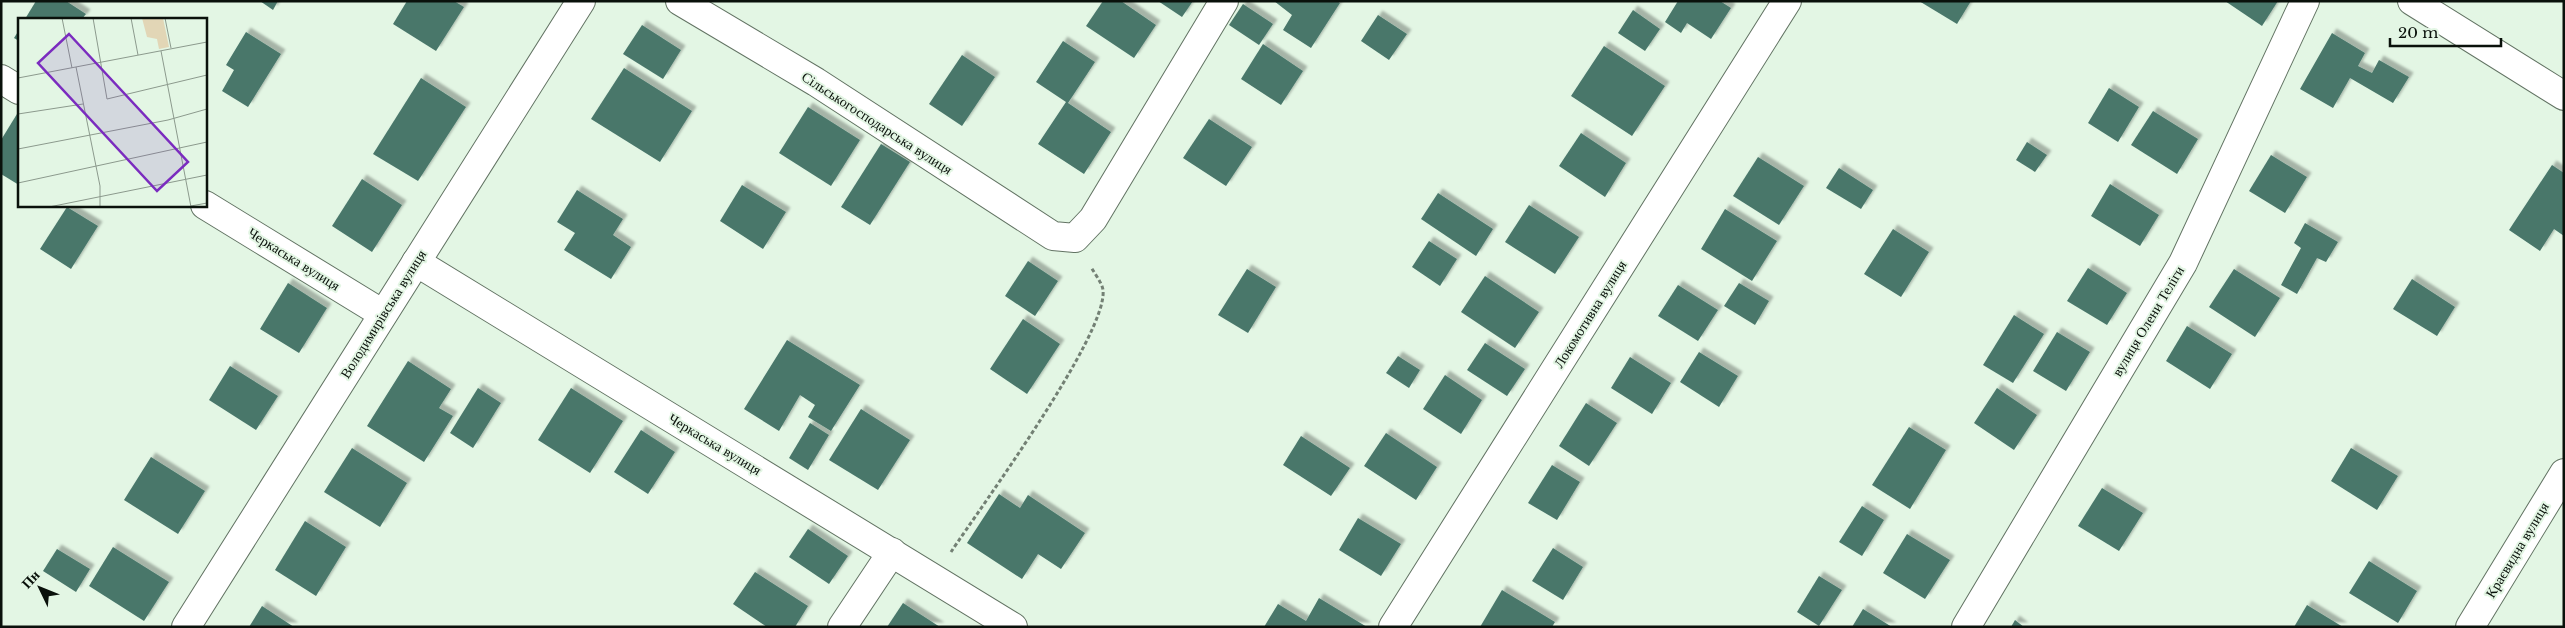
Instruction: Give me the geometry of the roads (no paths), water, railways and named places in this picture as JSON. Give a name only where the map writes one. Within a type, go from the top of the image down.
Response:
[{"type":"street","name":"Володимирівська вулиця","points":[[186,627],[581,1]]},
{"type":"street","name":"Сільськогосподарська вулиця","points":[[680,1],[816,82],[1053,236],[1075,238],[1093,220],[1224,1]]},
{"type":"street","name":"Локомотивна вулиця","points":[[1393,627],[1787,1]]},
{"type":"street","name":"вулиця Олени Теліги","points":[[1966,627],[2183,263],[2305,1]]},
{"type":"street","points":[[2412,1],[2564,96]]},
{"type":"street","points":[[1,79],[18,89]]},
{"type":"street","name":"Черкаська вулиця","points":[[206,206],[383,314]]},
{"type":"street","name":"Черкаська вулиця","points":[[416,262],[1014,627]]},
{"type":"street","name":"Краєвидна вулиця","points":[[2470,627],[2564,473]]},
{"type":"street","points":[[842,627],[892,552]]}]
